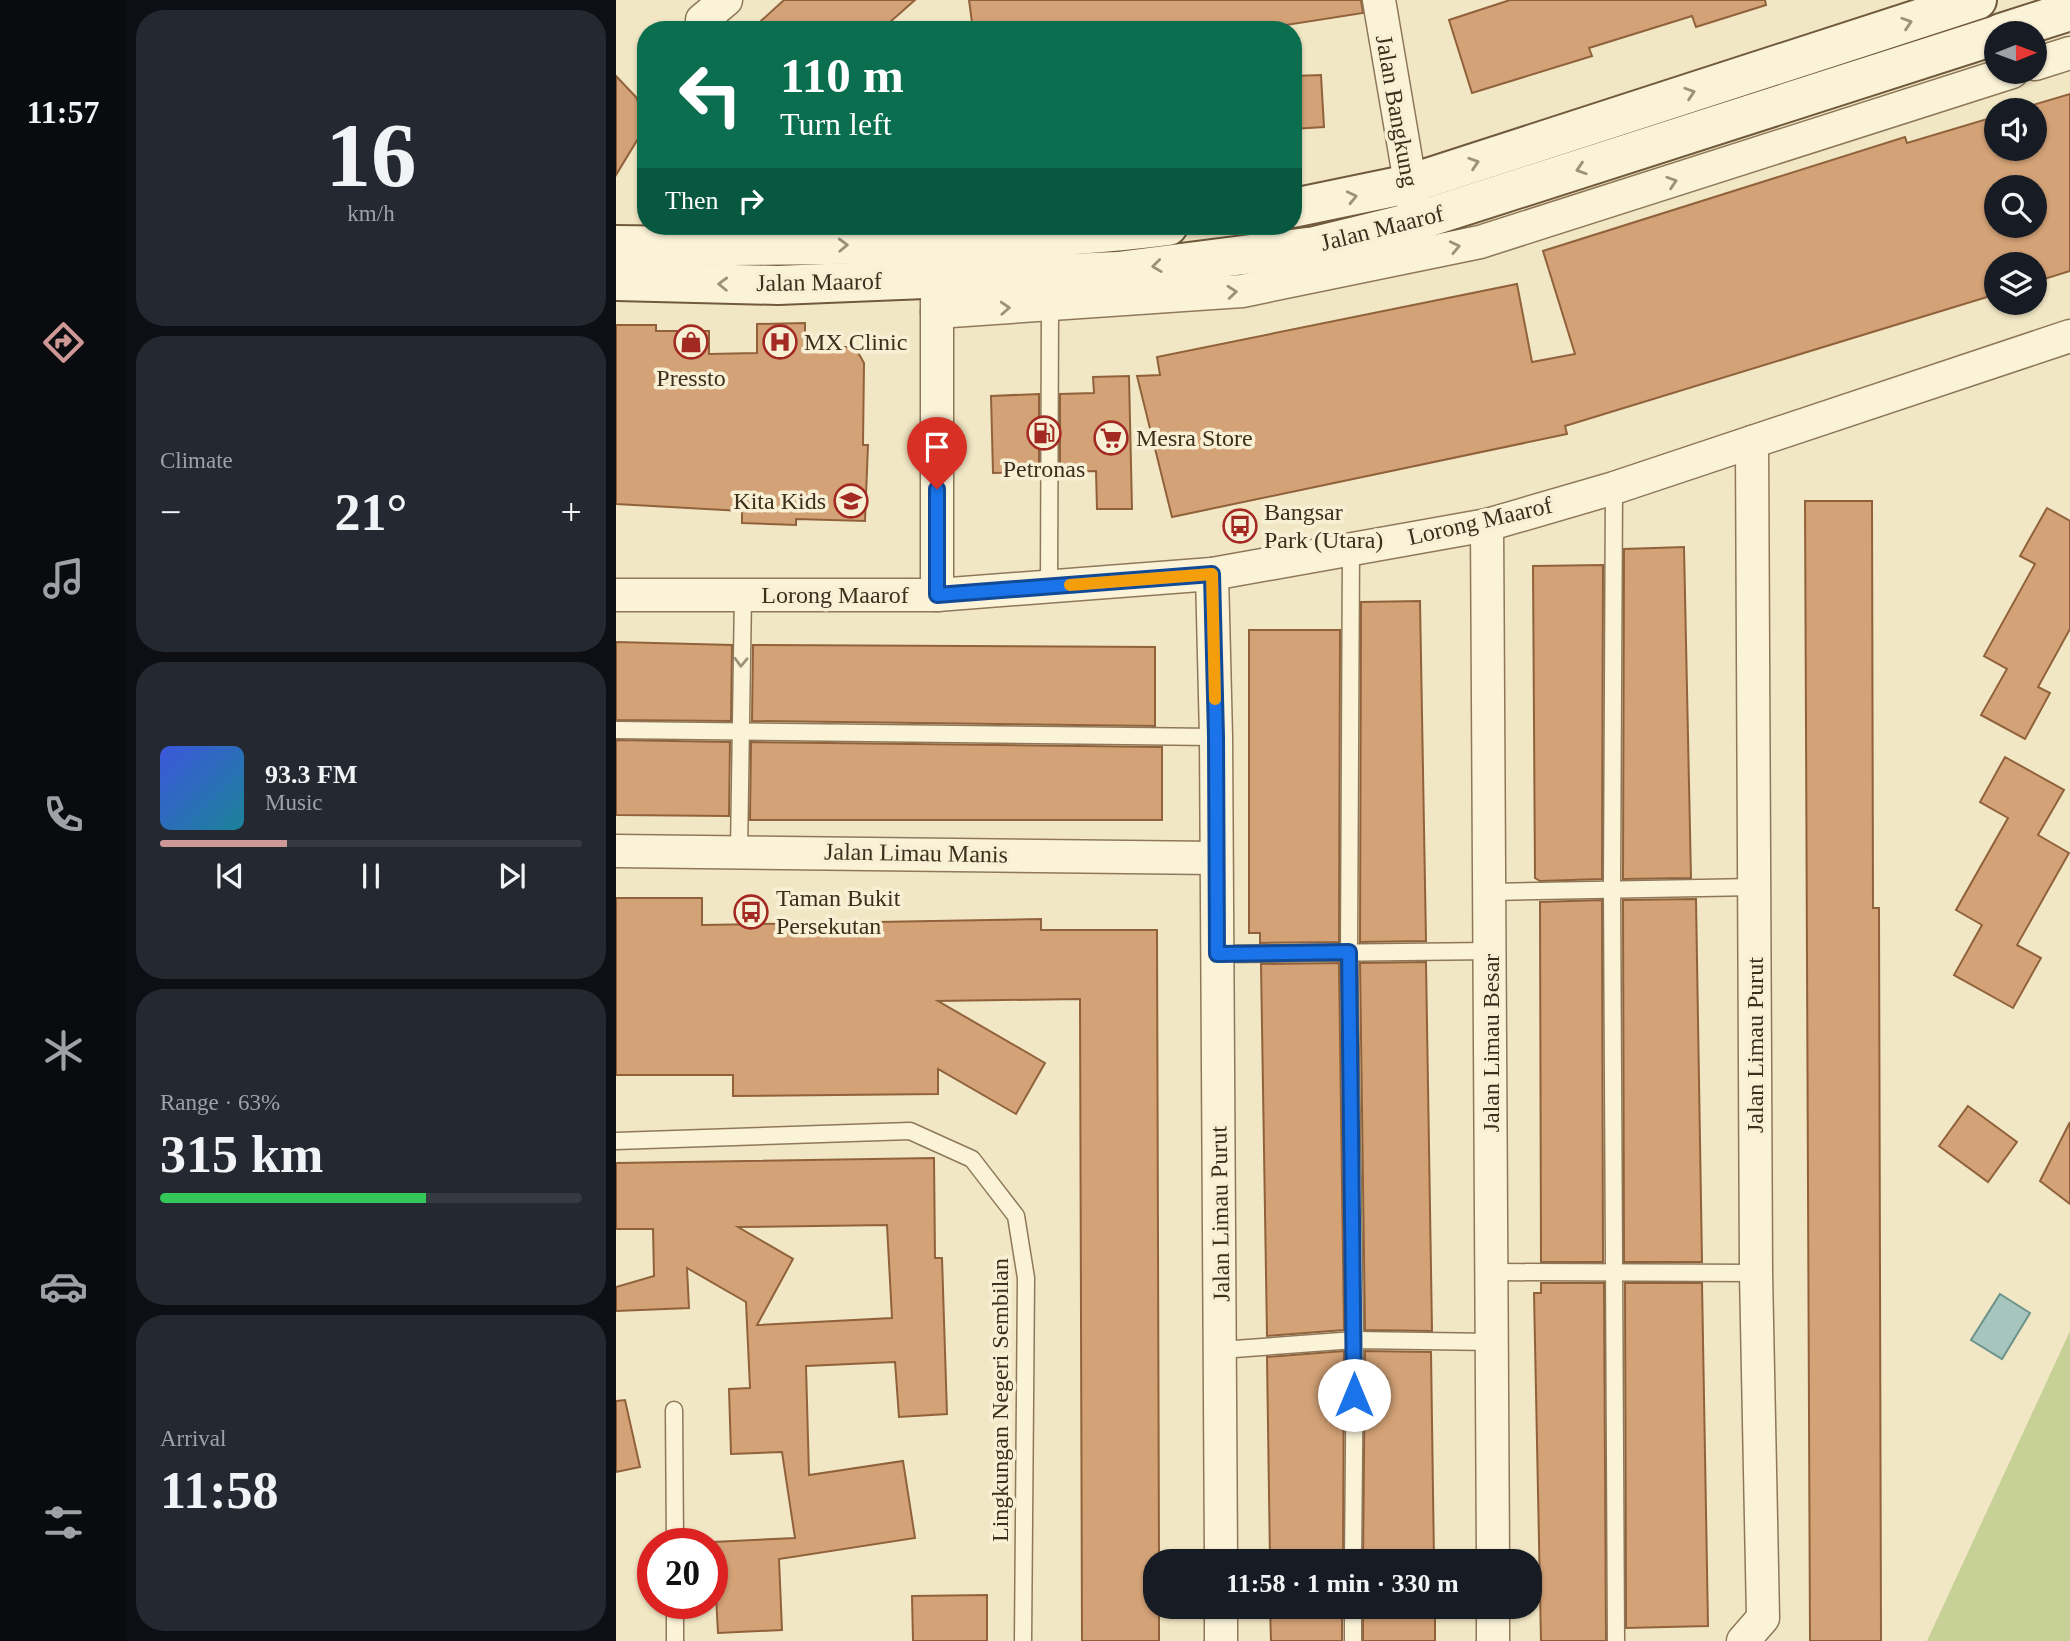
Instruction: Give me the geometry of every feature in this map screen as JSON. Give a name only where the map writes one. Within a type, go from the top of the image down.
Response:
[{"type":"main road","name":"Jalan Maarof","points":[[1302,206],[1409,184],[1977,0]]},
{"type":"main road","name":"Jalan Maarof","points":[[2039,21],[2070,11]]},
{"type":"main road","name":"Jalan Maarof","points":[[616,281],[778,285],[1118,271],[1315,246],[1417,221],[1984,39]]},
{"type":"main road","name":"Jalan Maarof","points":[[616,245],[774,247],[938,278],[1106,235]]},
{"type":"street","points":[[702,20],[726,0]]},
{"type":"street","name":"Jalan Bangkung","points":[[1379,0],[1417,221]]},
{"type":"street","points":[[2048,60],[2070,53]]},
{"type":"street","name":"Jalan Maarof","points":[[938,278],[1050,306],[1242,291],[1480,242],[1984,81]]},
{"type":"street","points":[[937,595],[938,278]]},
{"type":"street","name":"Lorong Maarof","points":[[616,595],[937,595],[1212,574],[1487,525],[1614,488],[2070,336]]},
{"type":"street","name":"Jalan Limau Purut","points":[[1743,1641],[1763,1618],[1756,1273],[1752,442]]},
{"type":"street","name":"Jalan Limau Besar","points":[[1487,525],[1493,1549]]},
{"type":"street","name":"Jalan Limau Purut","points":[[1212,574],[1216,737],[1221,1549]]},
{"type":"street","name":"Jalan Limau Manis","points":[[616,851],[739,850],[1216,858]]},
{"type":"street","points":[[1221,1619],[1221,1641]]},
{"type":"street","points":[[1493,1619],[1493,1641]]},
{"type":"lane","points":[[1049,587],[1050,306]]},
{"type":"lane","points":[[1614,488],[1612,888],[1616,1641]]},
{"type":"lane","points":[[1352,547],[1349,952],[1355,1340],[1353,1549]]},
{"type":"lane","points":[[739,850],[743,594]]},
{"type":"lane","points":[[616,730],[1216,737]]},
{"type":"lane","points":[[1490,892],[1755,887]]},
{"type":"lane","points":[[1217,954],[1491,951]]},
{"type":"lane","name":"Lingkungan Negeri Sembilan","points":[[616,1140],[909,1131],[972,1159],[1016,1216],[1026,1278],[1023,1641]]},
{"type":"lane","points":[[1493,1272],[1756,1273]]},
{"type":"lane","points":[[1221,1350],[1355,1340],[1493,1342]]},
{"type":"lane","points":[[674,1410],[675,1528]]},
{"type":"lane","points":[[675,1619],[676,1641]]},
{"type":"lane","points":[[1353,1619],[1353,1641]]},
{"type":"green space","points":[[2070,1331],[2070,1641],[1927,1641]]},
{"type":"water","points":[[2000,1294],[2030,1313],[2002,1359],[1971,1340]]},
{"type":"building","points":[[784,0],[915,0],[891,21],[761,21]]},
{"type":"building","points":[[969,0],[1361,0],[1363,13],[1302,23],[972,21]]},
{"type":"building","points":[[1510,0],[1765,0],[1766,5],[1696,27],[1692,16],[1589,48],[1592,56],[1472,93],[1449,20]]},
{"type":"building","points":[[1321,75],[1324,127],[1302,128],[1302,76]]},
{"type":"building","points":[[616,76],[637,99],[637,140],[616,175]]},
{"type":"building","points":[[2070,94],[2070,271],[2047,278],[2047,252],[1984,252],[1984,298],[1565,426],[1567,434],[1172,517],[1137,376],[1160,375],[1157,357],[1517,284],[1532,362],[1575,354],[1543,251],[1905,137],[1907,143],[1984,120],[1984,161],[2047,161],[2047,101]]},
{"type":"building","points":[[805,323],[805,347],[855,347],[864,363],[863,445],[868,445],[865,521],[796,519],[796,525],[742,523],[742,511],[616,504],[616,325],[656,325],[656,331],[709,331],[709,354],[757,353],[757,324]]},
{"type":"building","points":[[1129,376],[1132,509],[1097,509],[1096,471],[1060,472],[1060,394],[1094,393],[1093,377]]},
{"type":"building","points":[[1039,394],[1039,472],[993,473],[991,396]]},
{"type":"building","points":[[1805,501],[1872,501],[1873,908],[1879,908],[1881,1641],[1810,1641]]},
{"type":"building","points":[[2047,508],[2070,521],[2070,629],[2038,687],[2050,693],[2025,739],[1981,715],[2007,669],[1984,656],[2035,564],[2020,556]]},
{"type":"building","points":[[1684,547],[1691,878],[1623,879],[1624,549]]},
{"type":"building","points":[[1603,565],[1602,879],[1540,881],[1535,878],[1533,566]]},
{"type":"building","points":[[1420,601],[1426,941],[1360,942],[1361,602]]},
{"type":"building","points":[[1249,630],[1340,630],[1339,942],[1260,943],[1260,933],[1249,933]]},
{"type":"building","points":[[616,642],[732,645],[731,721],[616,720]]},
{"type":"building","points":[[753,645],[1155,647],[1155,726],[752,721]]},
{"type":"building","points":[[616,740],[730,742],[729,816],[616,815]]},
{"type":"building","points":[[751,742],[1162,747],[1162,820],[750,820]]},
{"type":"building","points":[[2005,757],[2064,790],[2038,835],[2069,853],[2017,945],[2041,958],[2013,1008],[1954,975],[1982,925],[1956,910],[2008,818],[1980,802]]},
{"type":"building","points":[[616,898],[702,898],[702,925],[1041,919],[1041,930],[1157,930],[1159,1549],[1143,1549],[1143,1619],[1159,1619],[1159,1641],[1082,1641],[1080,999],[938,1001],[1045,1063],[1016,1114],[938,1069],[938,1094],[733,1096],[733,1075],[616,1075]]},
{"type":"building","points":[[1696,899],[1702,1262],[1624,1262],[1623,900]]},
{"type":"building","points":[[1602,900],[1603,1262],[1541,1262],[1540,902]]},
{"type":"building","points":[[1426,962],[1432,1331],[1365,1330],[1360,963]]},
{"type":"building","points":[[1339,963],[1344,1330],[1267,1336],[1261,964]]},
{"type":"building","points":[[1968,1106],[2017,1142],[1988,1182],[1939,1146]]},
{"type":"building","points":[[2070,1122],[2070,1204],[2040,1181]]},
{"type":"building","points":[[934,1158],[935,1258],[942,1258],[947,1414],[899,1417],[895,1362],[806,1366],[809,1475],[903,1461],[915,1538],[779,1559],[782,1630],[718,1633],[717,1619],[728,1619],[728,1541],[795,1538],[782,1452],[731,1454],[729,1389],[750,1388],[746,1302],[687,1268],[689,1308],[616,1311],[616,1287],[654,1276],[653,1229],[616,1229],[616,1163]],"holes":[[[887,1225],[892,1318],[757,1325],[793,1259],[738,1227]]]},
{"type":"building","points":[[1541,1283],[1604,1283],[1606,1641],[1541,1641],[1542,1549],[1539,1549],[1534,1293],[1541,1293]]},
{"type":"building","points":[[1625,1283],[1702,1283],[1708,1626],[1626,1628]]},
{"type":"building","points":[[1344,1351],[1343,1549],[1270,1549],[1267,1357]]},
{"type":"building","points":[[1365,1351],[1431,1352],[1434,1549],[1363,1549]]},
{"type":"building","points":[[625,1400],[640,1467],[616,1472],[616,1401]]},
{"type":"building","points":[[987,1595],[987,1641],[913,1641],[912,1596]]},
{"type":"building","points":[[1270,1619],[1342,1619],[1342,1641],[1271,1641]]},
{"type":"building","points":[[1363,1619],[1435,1619],[1435,1641],[1363,1641]]},
{"type":"slow traffic","points":[[1070,585],[1212,574],[1215,699]]},
{"type":"place","name":"Pressto","points":[[691,342]]},
{"type":"place","name":"MX Clinic","points":[[780,342]]},
{"type":"place","name":"Petronas","points":[[1044,433]]},
{"type":"place","name":"Mesra Store","points":[[1111,438]]},
{"type":"place","name":"Kita Kids","points":[[851,501]]},
{"type":"place","name":"Bangsar Park (Utara)","points":[[1240,526]]},
{"type":"place","name":"Taman Bukit Persekutan","points":[[751,912]]},
{"type":"route","points":[[937,489],[937,595],[1212,574],[1217,954],[1349,952],[1354,1395]]}]
